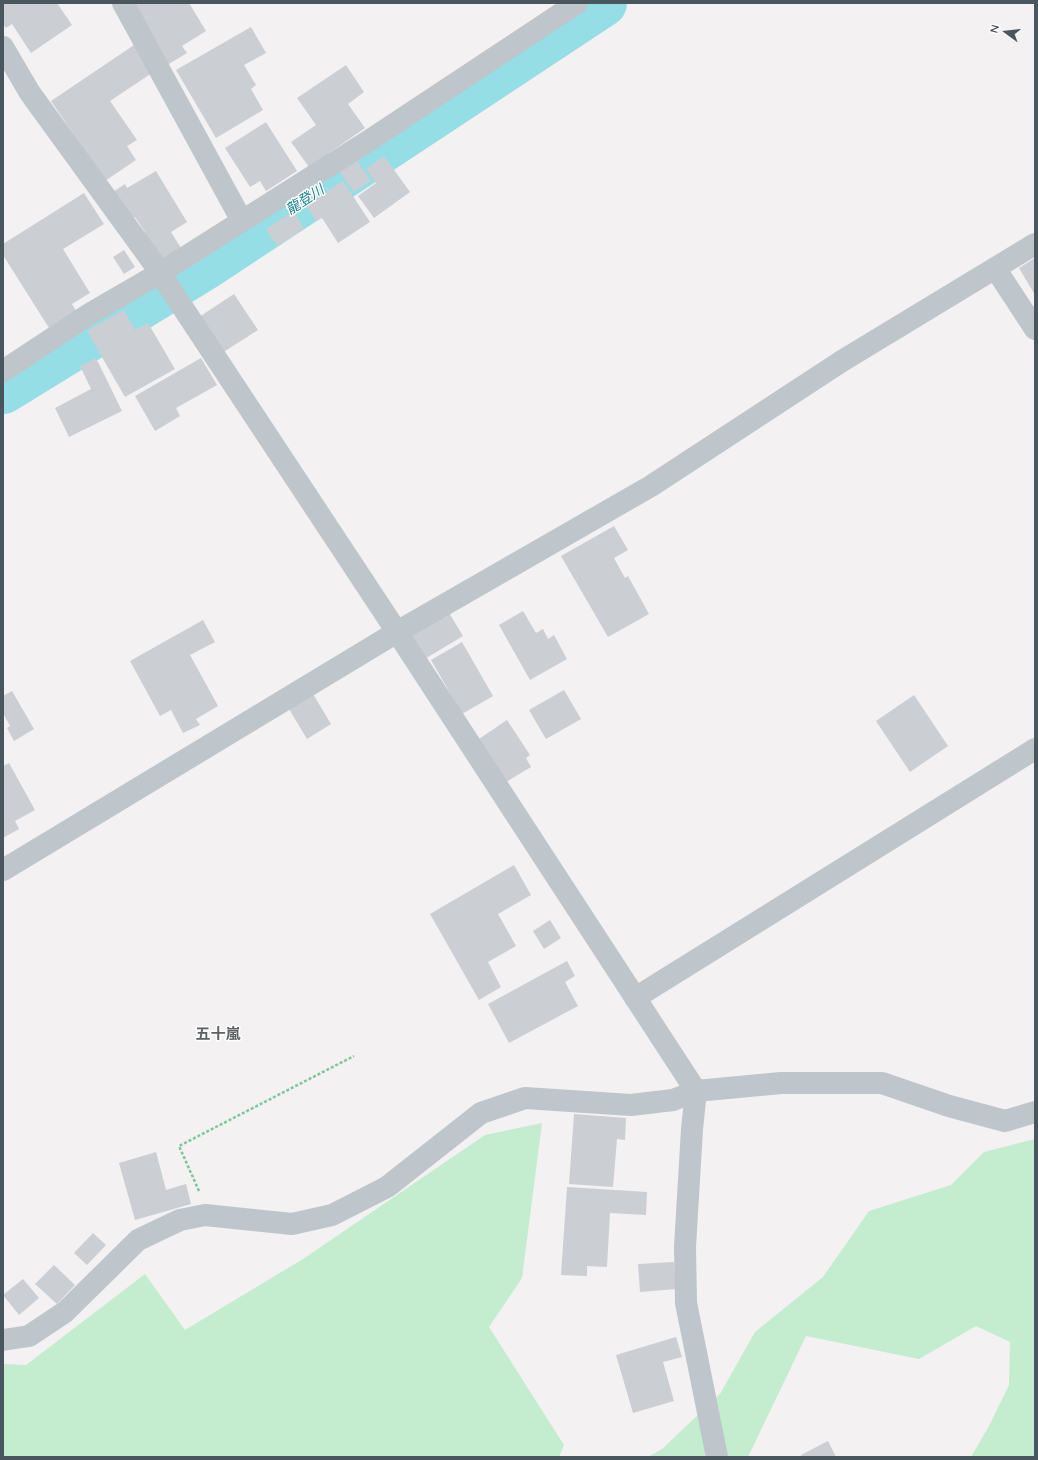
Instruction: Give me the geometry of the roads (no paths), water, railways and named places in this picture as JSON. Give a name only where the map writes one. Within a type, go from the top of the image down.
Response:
[{"type":"street","points":[[123,3],[242,221]]},
{"type":"street","points":[[3,371],[91,313],[160,273],[370,140],[577,3]]},
{"type":"street","points":[[3,47],[30,93],[160,273],[397,632],[696,1091],[692,1129],[685,1247],[686,1303],[717,1457]]},
{"type":"street","points":[[3,869],[397,632],[650,486],[842,361],[1035,244]]},
{"type":"street","points":[[995,268],[1035,329]]},
{"type":"street","points":[[635,998],[1035,749]]},
{"type":"street","points":[[3,1340],[29,1336],[65,1312],[138,1240],[180,1220],[205,1215],[292,1224],[332,1215],[387,1187],[480,1113],[524,1098],[631,1105],[673,1100],[696,1091],[781,1083],[882,1083],[949,1106],[1004,1121],[1035,1112]]},
{"type":"waterway","name":"龍登川","points":[[3,390],[208,264],[603,3]]},
{"type":"district","name":"五十嵐","points":[[218,1034]]}]
